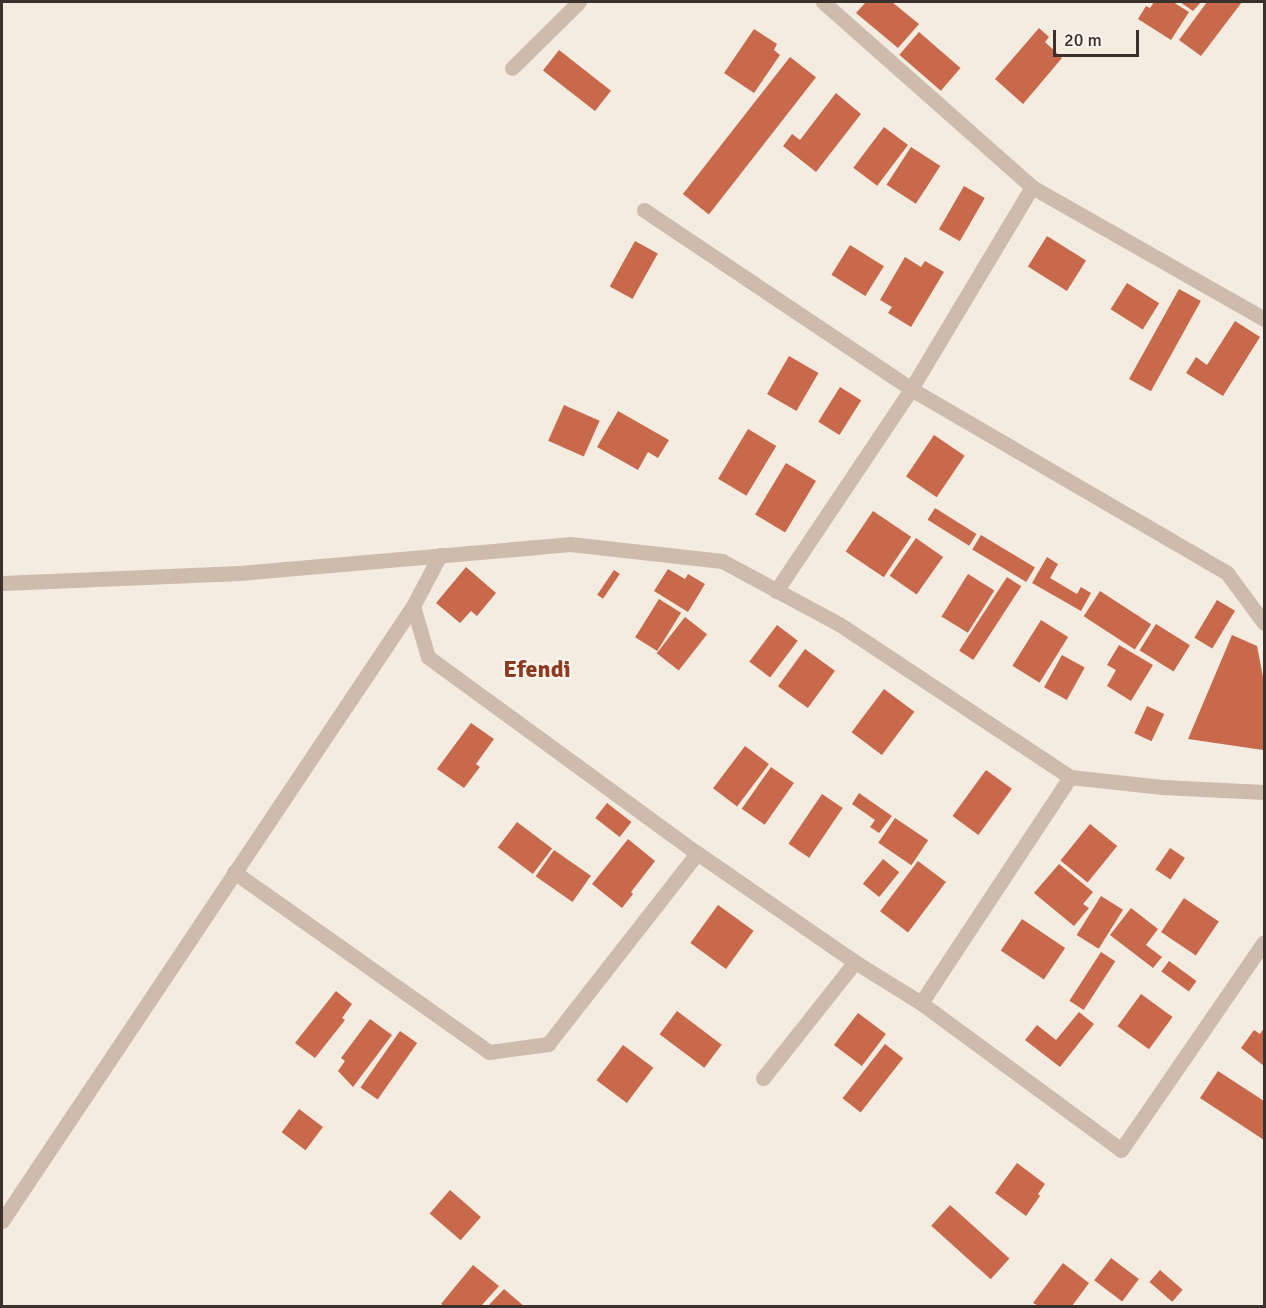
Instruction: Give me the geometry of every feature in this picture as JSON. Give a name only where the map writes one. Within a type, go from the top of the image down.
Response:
[{"type":"street","points":[[512,68],[579,2]]},
{"type":"street","points":[[823,2],[1032,187],[1264,320]]},
{"type":"street","points":[[776,591],[910,389],[1032,187]]},
{"type":"street","points":[[644,210],[910,389],[1227,573],[1264,623]]},
{"type":"street","points":[[2,583],[240,573],[570,544],[722,561],[839,624],[1070,777],[1162,787],[1264,792]]},
{"type":"street","points":[[2,1221],[413,606],[440,555]]},
{"type":"street","points":[[413,606],[428,657],[697,853],[855,962],[921,1003],[1121,1150],[1264,942]]},
{"type":"street","points":[[921,1003],[1070,777]]},
{"type":"street","points":[[234,872],[489,1052],[548,1044],[697,853]]},
{"type":"street","points":[[763,1077],[855,962]]},
{"type":"building","points":[[866,2],[892,2],[919,24],[898,48],[856,13]]},
{"type":"building","points":[[1154,2],[1173,2],[1189,12],[1171,40],[1138,19],[1146,6],[1150,8]]},
{"type":"building","points":[[1180,2],[1201,2],[1193,11]]},
{"type":"building","points":[[1207,2],[1242,2],[1201,56],[1179,40]]},
{"type":"building","points":[[1039,28],[1049,37],[1045,42],[1062,58],[1023,104],[995,79]]},
{"type":"building","points":[[754,29],[777,44],[774,50],[780,55],[754,93],[724,73]]},
{"type":"building","points":[[919,32],[961,68],[941,91],[899,55]]},
{"type":"building","points":[[559,50],[611,91],[595,111],[543,70]]},
{"type":"building","points":[[790,57],[816,77],[709,214],[683,194]]},
{"type":"building","points":[[836,93],[861,114],[816,172],[783,146],[792,134],[800,140]]},
{"type":"building","points":[[884,127],[908,145],[877,186],[853,168]]},
{"type":"building","points":[[911,147],[940,166],[916,204],[886,185]]},
{"type":"building","points":[[964,186],[985,198],[960,241],[939,229]]},
{"type":"building","points":[[1047,236],[1086,260],[1067,291],[1028,267]]},
{"type":"building","points":[[635,241],[658,254],[633,299],[610,286]]},
{"type":"building","points":[[850,245],[884,266],[865,296],[831,275]]},
{"type":"building","points":[[905,257],[921,267],[925,261],[944,272],[911,327],[888,313],[892,307],[880,300]]},
{"type":"building","points":[[1127,283],[1159,303],[1143,329],[1111,309]]},
{"type":"building","points":[[1179,289],[1201,301],[1151,391],[1129,379]]},
{"type":"building","points":[[1235,321],[1260,337],[1223,396],[1186,373],[1196,357],[1207,365]]},
{"type":"building","points":[[789,356],[818,373],[796,411],[767,394]]},
{"type":"building","points":[[840,387],[861,400],[839,435],[818,422]]},
{"type":"building","points":[[564,405],[600,421],[584,456],[548,441]]},
{"type":"building","points":[[618,411],[669,440],[658,458],[648,452],[638,470],[597,447]]},
{"type":"building","points":[[748,429],[776,446],[746,496],[718,479]]},
{"type":"building","points":[[934,435],[965,456],[937,497],[906,476]]},
{"type":"building","points":[[786,463],[816,481],[785,532],[755,514]]},
{"type":"building","points":[[935,508],[977,534],[969,546],[928,520]]},
{"type":"building","points":[[873,511],[911,537],[884,577],[846,552]]},
{"type":"building","points":[[981,535],[1035,567],[1026,582],[972,550]]},
{"type":"building","points":[[916,538],[943,557],[917,595],[890,576]]},
{"type":"building","points":[[1047,557],[1058,564],[1050,578],[1077,594],[1081,587],[1091,593],[1081,611],[1032,583]]},
{"type":"building","points":[[466,567],[496,593],[477,616],[471,611],[460,623],[436,603]]},
{"type":"building","points":[[668,569],[685,579],[688,574],[705,584],[688,612],[654,591]]},
{"type":"building","points":[[614,570],[620,574],[603,599],[597,595]]},
{"type":"building","points":[[968,574],[994,590],[968,633],[942,616]]},
{"type":"building","points":[[1007,577],[1021,586],[973,660],[959,651]]},
{"type":"building","points":[[1100,591],[1151,624],[1135,649],[1084,616]]},
{"type":"building","points":[[659,599],[681,613],[657,651],[635,637]]},
{"type":"building","points":[[1217,600],[1235,611],[1212,649],[1194,638]]},
{"type":"building","points":[[685,617],[707,634],[679,670],[657,653]]},
{"type":"building","points":[[1041,620],[1068,637],[1040,683],[1012,666]]},
{"type":"building","points":[[1156,624],[1190,645],[1173,671],[1140,650]]},
{"type":"building","points":[[777,625],[798,641],[770,677],[749,662]]},
{"type":"building","points":[[1232,635],[1257,646],[1264,682],[1263,750],[1188,739]]},
{"type":"building","points":[[1119,645],[1153,665],[1131,701],[1107,686],[1116,670],[1107,665]]},
{"type":"building","points":[[805,649],[835,671],[808,708],[778,686]]},
{"type":"building","points":[[1062,655],[1085,668],[1067,700],[1044,687]]},
{"type":"building","points":[[884,689],[914,712],[882,755],[852,732]]},
{"type":"building","points":[[1147,706],[1164,714],[1152,741],[1134,733]]},
{"type":"building","points":[[471,723],[494,739],[476,764],[480,767],[464,788],[437,769]]},
{"type":"building","points":[[745,746],[769,764],[737,806],[713,788]]},
{"type":"building","points":[[771,767],[794,783],[765,825],[742,809]]},
{"type":"building","points":[[986,770],[1012,789],[978,835],[952,816]]},
{"type":"building","points":[[859,793],[892,816],[879,833],[870,827],[875,820],[852,804]]},
{"type":"building","points":[[822,794],[843,808],[809,858],[788,844]]},
{"type":"building","points":[[607,803],[631,822],[620,837],[595,818]]},
{"type":"building","points":[[895,818],[928,840],[911,865],[878,843]]},
{"type":"building","points":[[517,822],[552,848],[533,874],[498,848]]},
{"type":"building","points":[[1090,824],[1117,846],[1088,883],[1060,861]]},
{"type":"building","points":[[628,839],[655,861],[631,892],[633,894],[622,908],[592,884]]},
{"type":"building","points":[[1170,848],[1185,858],[1170,880],[1155,870]]},
{"type":"building","points":[[554,850],[591,876],[573,902],[536,876]]},
{"type":"building","points":[[883,859],[899,872],[879,897],[863,884]]},
{"type":"building","points":[[918,861],[946,882],[908,932],[880,911]]},
{"type":"building","points":[[1059,864],[1093,892],[1083,904],[1089,908],[1074,926],[1034,893]]},
{"type":"building","points":[[1101,896],[1123,910],[1099,949],[1077,935]]},
{"type":"building","points":[[1184,898],[1219,921],[1196,955],[1161,932]]},
{"type":"building","points":[[718,905],[754,931],[726,969],[690,943]]},
{"type":"building","points":[[1131,908],[1158,929],[1146,945],[1162,957],[1153,968],[1110,935]]},
{"type":"building","points":[[1022,919],[1065,948],[1044,980],[1001,951]]},
{"type":"building","points":[[1101,952],[1115,961],[1084,1010],[1069,1001]]},
{"type":"building","points":[[1169,961],[1197,981],[1189,992],[1161,972]]},
{"type":"building","points":[[336,991],[352,1004],[342,1018],[345,1020],[315,1058],[295,1043]]},
{"type":"building","points":[[1141,994],[1173,1017],[1149,1049],[1117,1026]]},
{"type":"building","points":[[677,1011],[722,1045],[704,1068],[660,1034]]},
{"type":"building","points":[[1079,1012],[1094,1024],[1060,1067],[1025,1040],[1037,1025],[1056,1040]]},
{"type":"building","points":[[858,1013],[886,1034],[862,1066],[834,1045]]},
{"type":"building","points":[[370,1019],[392,1035],[353,1087],[338,1071],[345,1061],[341,1058]]},
{"type":"building","points":[[1264,1028],[1264,1066],[1241,1048],[1254,1030],[1260,1034]]},
{"type":"building","points":[[400,1031],[417,1043],[378,1100],[360,1088]]},
{"type":"building","points":[[885,1044],[903,1058],[861,1113],[843,1098]]},
{"type":"building","points":[[623,1045],[653,1068],[627,1103],[597,1080]]},
{"type":"building","points":[[1218,1071],[1264,1101],[1264,1140],[1200,1098]]},
{"type":"building","points":[[299,1109],[323,1127],[306,1150],[282,1132]]},
{"type":"building","points":[[1017,1163],[1045,1184],[1038,1194],[1040,1196],[1026,1216],[995,1193]]},
{"type":"building","points":[[450,1190],[481,1217],[461,1240],[430,1213]]},
{"type":"building","points":[[950,1205],[1009,1259],[991,1279],[931,1226]]},
{"type":"building","points":[[1111,1258],[1139,1279],[1122,1301],[1094,1280]]},
{"type":"building","points":[[1063,1263],[1089,1283],[1072,1306],[1039,1306],[1033,1303]]},
{"type":"building","points":[[473,1265],[499,1286],[481,1306],[444,1306],[441,1304]]},
{"type":"building","points":[[1160,1270],[1183,1290],[1172,1302],[1150,1282]]},
{"type":"building","points":[[504,1289],[524,1306],[488,1306]]},
{"type":"district","name":"Efendi","points":[[537,670]]}]
